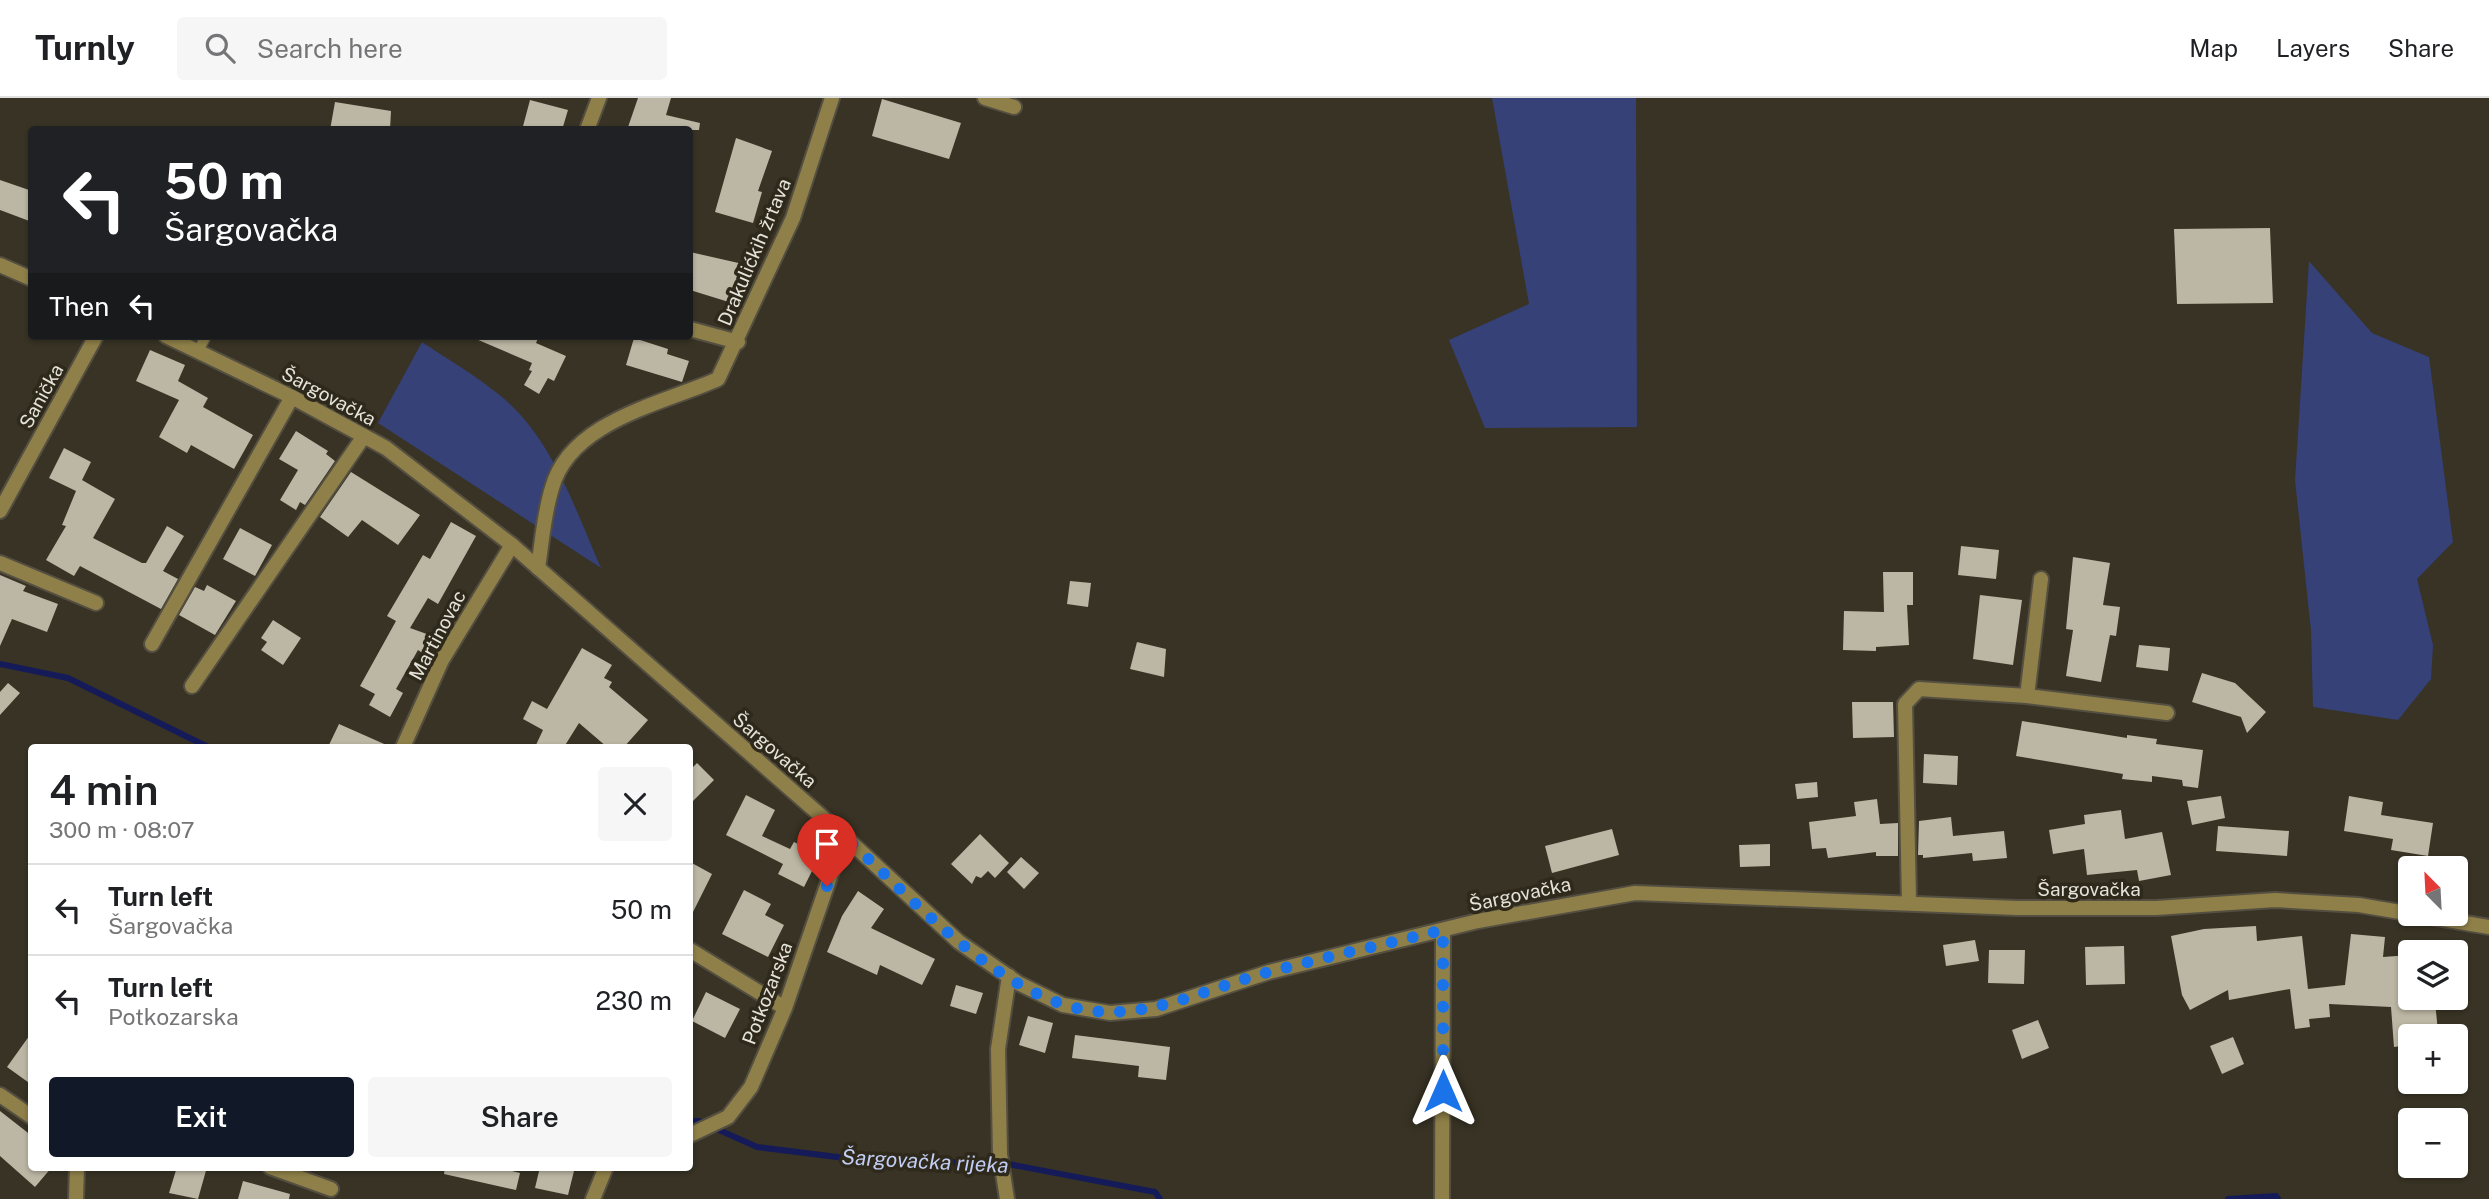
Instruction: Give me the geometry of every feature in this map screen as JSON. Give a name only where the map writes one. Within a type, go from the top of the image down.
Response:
[{"type":"street","points":[[588,126],[599,98]]},
{"type":"street","name":"Drakulićkih žrtava","points":[[538,568],[552,486],[570,450],[609,423],[718,379],[738,342],[793,218],[832,98]]},
{"type":"street","points":[[985,98],[1014,107]]},
{"type":"street","points":[[0,265],[28,277]]},
{"type":"street","name":"Drakulićkih žrtava","points":[[693,330],[738,342]]},
{"type":"street","name":"Sanička","points":[[0,511],[94,340]]},
{"type":"street","name":"Šargovačka","points":[[202,343],[386,449],[512,545],[844,836],[959,942],[1009,976],[1063,1004],[1110,1013],[1156,1009],[1269,972],[1568,902],[1635,893],[1909,901],[2017,908],[2156,908],[2275,900],[2359,905],[2489,927]]},
{"type":"street","points":[[152,644],[292,397]]},
{"type":"street","points":[[192,686],[364,436]]},
{"type":"street","name":"Martinovac","points":[[404,744],[442,660],[512,545]]},
{"type":"street","points":[[0,563],[96,603]]},
{"type":"street","points":[[2027,696],[2040,579]]},
{"type":"street","points":[[1909,901],[1905,705],[1919,690],[2027,696],[2167,713]]},
{"type":"street","name":"Potkozarska","points":[[694,1134],[728,1117],[751,1087],[785,1008],[844,836]]},
{"type":"street","points":[[1442,1199],[1443,930]]},
{"type":"street","points":[[693,952],[785,1008]]},
{"type":"street","points":[[1007,1199],[1002,1181],[1000,1154],[998,1049],[1009,976]]},
{"type":"street","points":[[0,1096],[28,1114]]},
{"type":"street","points":[[75,1199],[77,1171]]},
{"type":"street","points":[[281,1171],[331,1189]]},
{"type":"street","points":[[593,1199],[604,1171]]},
{"type":"shaded area","points":[[1492,98],[1636,98],[1637,427],[1485,428],[1449,340],[1529,304]]},
{"type":"shaded area","points":[[2309,261],[2372,333],[2429,357],[2453,542],[2417,579],[2433,645],[2431,679],[2398,720],[2313,707],[2311,631],[2295,480]]},
{"type":"shaded area","points":[[422,342],[502,397],[520,414],[549,454],[561,476],[601,568],[378,423]]},
{"type":"building","points":[[638,98],[671,98],[666,115],[700,123],[699,130],[693,130],[693,126],[628,126]]},
{"type":"building","points":[[882,99],[961,123],[949,159],[872,136]]},
{"type":"building","points":[[530,100],[568,110],[563,126],[523,126]]},
{"type":"building","points":[[335,102],[391,111],[390,126],[331,126]]},
{"type":"building","points":[[736,138],[772,151],[758,191],[762,192],[753,223],[715,212]]},
{"type":"building","points":[[0,180],[28,190],[28,220],[0,210]]},
{"type":"building","points":[[2270,228],[2273,303],[2177,304],[2174,229]]},
{"type":"building","points":[[693,253],[743,264],[732,303],[693,291]]},
{"type":"building","points":[[478,340],[537,340],[536,343],[566,356],[554,381],[548,378],[539,394],[524,385],[532,371],[529,370],[532,363]]},
{"type":"building","points":[[633,340],[668,349],[667,354],[689,361],[682,382],[626,365]]},
{"type":"building","points":[[150,350],[185,365],[178,381],[208,398],[203,407],[253,435],[234,469],[191,445],[187,453],[159,437],[179,400],[136,381]]},
{"type":"building","points":[[296,431],[328,451],[326,454],[335,461],[305,505],[300,502],[296,510],[280,500],[298,470],[279,459]]},
{"type":"building","points":[[64,448],[91,462],[82,480],[115,499],[93,538],[146,563],[167,526],[184,536],[163,571],[178,579],[161,609],[80,566],[74,576],[46,560],[66,526],[62,525],[76,491],[49,478]]},
{"type":"building","points":[[351,472],[420,515],[398,545],[362,520],[348,537],[320,517]]},
{"type":"building","points":[[451,522],[476,536],[438,604],[428,598],[410,628],[438,638],[431,659],[418,650],[396,689],[403,693],[390,717],[369,705],[375,694],[360,686],[396,621],[387,616],[423,555],[430,559]]},
{"type":"building","points":[[240,528],[272,545],[255,576],[223,559]]},
{"type":"building","points":[[1961,546],[1999,550],[1996,579],[1958,575]]},
{"type":"building","points":[[2073,557],[2110,563],[2103,605],[2120,607],[2116,636],[2110,635],[2101,682],[2066,676],[2073,630],[2066,629]]},
{"type":"building","points":[[1883,572],[1913,572],[1913,605],[1907,605],[1909,645],[1876,647],[1876,651],[1843,650],[1844,611],[1884,612]]},
{"type":"building","points":[[0,575],[26,586],[23,591],[58,604],[47,632],[12,619],[0,646]]},
{"type":"building","points":[[1070,581],[1091,583],[1088,607],[1067,604]]},
{"type":"building","points":[[207,585],[236,601],[215,635],[179,615],[195,587],[204,591]]},
{"type":"building","points":[[1980,595],[2022,600],[2013,665],[1973,659]]},
{"type":"building","points":[[273,620],[301,638],[283,665],[261,650],[267,642],[261,638]]},
{"type":"building","points":[[1137,642],[1166,649],[1164,677],[1130,669]]},
{"type":"building","points":[[2139,645],[2170,648],[2168,671],[2136,667]]},
{"type":"building","points":[[582,648],[612,665],[604,678],[612,682],[609,687],[648,720],[627,744],[604,744],[579,723],[566,744],[536,744],[543,730],[523,719],[532,701],[547,709]]},
{"type":"building","points":[[2202,673],[2235,683],[2266,712],[2247,733],[2241,717],[2192,702]]},
{"type":"building","points":[[8,683],[20,693],[0,715],[0,692]]},
{"type":"building","points":[[1852,702],[1893,702],[1894,737],[1853,738]]},
{"type":"building","points":[[2022,721],[2127,738],[2127,735],[2157,739],[2156,744],[2203,750],[2198,788],[2183,786],[2182,780],[2152,776],[2152,782],[2122,779],[2123,774],[2016,756]]},
{"type":"building","points":[[339,724],[384,744],[329,744]]},
{"type":"building","points":[[1924,754],[1958,756],[1957,785],[1923,783]]},
{"type":"building","points":[[697,763],[714,780],[693,801],[693,767]]},
{"type":"building","points":[[1817,782],[1818,797],[1797,799],[1795,784]]},
{"type":"building","points":[[746,795],[775,810],[762,836],[790,849],[794,842],[820,855],[804,887],[778,874],[783,864],[726,835]]},
{"type":"building","points":[[2221,796],[2225,818],[2192,825],[2187,801]]},
{"type":"building","points":[[2349,796],[2383,802],[2381,815],[2433,823],[2428,856],[2391,850],[2393,839],[2344,831]]},
{"type":"building","points":[[1877,799],[1880,824],[1898,823],[1898,856],[1876,856],[1876,852],[1828,858],[1826,848],[1812,849],[1809,822],[1856,816],[1854,802]]},
{"type":"building","points":[[2121,810],[2125,839],[2162,832],[2171,875],[2139,881],[2137,870],[2087,875],[2084,849],[2053,854],[2049,830],[2085,824],[2084,815]]},
{"type":"building","points":[[1951,817],[1953,836],[2004,831],[2007,858],[1973,861],[1972,853],[1923,858],[1923,855],[1918,855],[1919,821]]},
{"type":"building","points":[[2218,826],[2289,831],[2287,856],[2216,851]]},
{"type":"building","points":[[1612,829],[1619,855],[1552,873],[1545,846]]},
{"type":"building","points":[[980,834],[1009,863],[995,878],[988,871],[981,878],[976,876],[972,884],[951,864]]},
{"type":"building","points":[[1770,844],[1770,866],[1740,867],[1739,845]]},
{"type":"building","points":[[1021,857],[1039,873],[1024,889],[1007,872]]},
{"type":"building","points":[[693,864],[712,874],[693,912]]},
{"type":"building","points":[[744,890],[771,904],[765,915],[784,925],[768,957],[722,934]]},
{"type":"building","points":[[858,891],[884,909],[871,928],[935,959],[922,985],[880,965],[877,975],[827,952],[842,916]]},
{"type":"building","points":[[2256,926],[2257,941],[2302,936],[2308,989],[2345,985],[2351,934],[2385,937],[2383,957],[2398,956],[2398,1010],[2436,1010],[2437,1024],[2398,1024],[2398,1046],[2394,1047],[2391,1007],[2329,1004],[2330,1017],[2309,1019],[2310,1027],[2295,1029],[2290,989],[2229,1000],[2228,990],[2190,1010],[2182,995],[2171,936],[2204,929]]},
{"type":"building","points":[[1975,940],[1979,961],[1946,966],[1943,945]]},
{"type":"building","points":[[2124,946],[2125,984],[2086,985],[2085,947]]},
{"type":"building","points":[[1989,950],[2025,950],[2024,984],[1988,983]]},
{"type":"building","points":[[956,985],[983,993],[976,1014],[950,1006]]},
{"type":"building","points":[[706,992],[740,1009],[725,1038],[693,1022]]},
{"type":"building","points":[[1028,1016],[1053,1023],[1045,1053],[1019,1045]]},
{"type":"building","points":[[2038,1020],[2049,1048],[2022,1059],[2012,1030]]},
{"type":"building","points":[[1075,1035],[1170,1047],[1166,1080],[1138,1077],[1139,1066],[1072,1058]]},
{"type":"building","points":[[2233,1037],[2244,1064],[2222,1074],[2210,1046]]},
{"type":"building","points":[[28,1038],[28,1082],[7,1067]]},
{"type":"building","points":[[0,1111],[28,1133],[28,1171],[49,1171],[35,1187],[0,1156]]},
{"type":"building","points":[[176,1171],[206,1171],[198,1199],[169,1193]]},
{"type":"building","points":[[444,1171],[520,1173],[516,1190],[444,1174]]},
{"type":"building","points":[[539,1171],[574,1171],[568,1195],[535,1188]]},
{"type":"building","points":[[243,1181],[290,1194],[289,1199],[238,1199]]},
{"type":"waterway","name":"Šargovačka rijeka","points":[[0,664],[68,678],[202,744]]},
{"type":"waterway","name":"Šargovačka rijeka","points":[[693,1121],[699,1121],[757,1147],[885,1163],[998,1162],[1155,1192],[1160,1199]]},
{"type":"waterway","name":"Šargovačka rijeka","points":[[2228,1199],[2276,1196],[2278,1199]]},
{"type":"route","points":[[827,886],[844,836],[959,942],[1018,983],[1063,1004],[1110,1013],[1156,1009],[1269,972],[1443,930],[1443,1091]]}]
